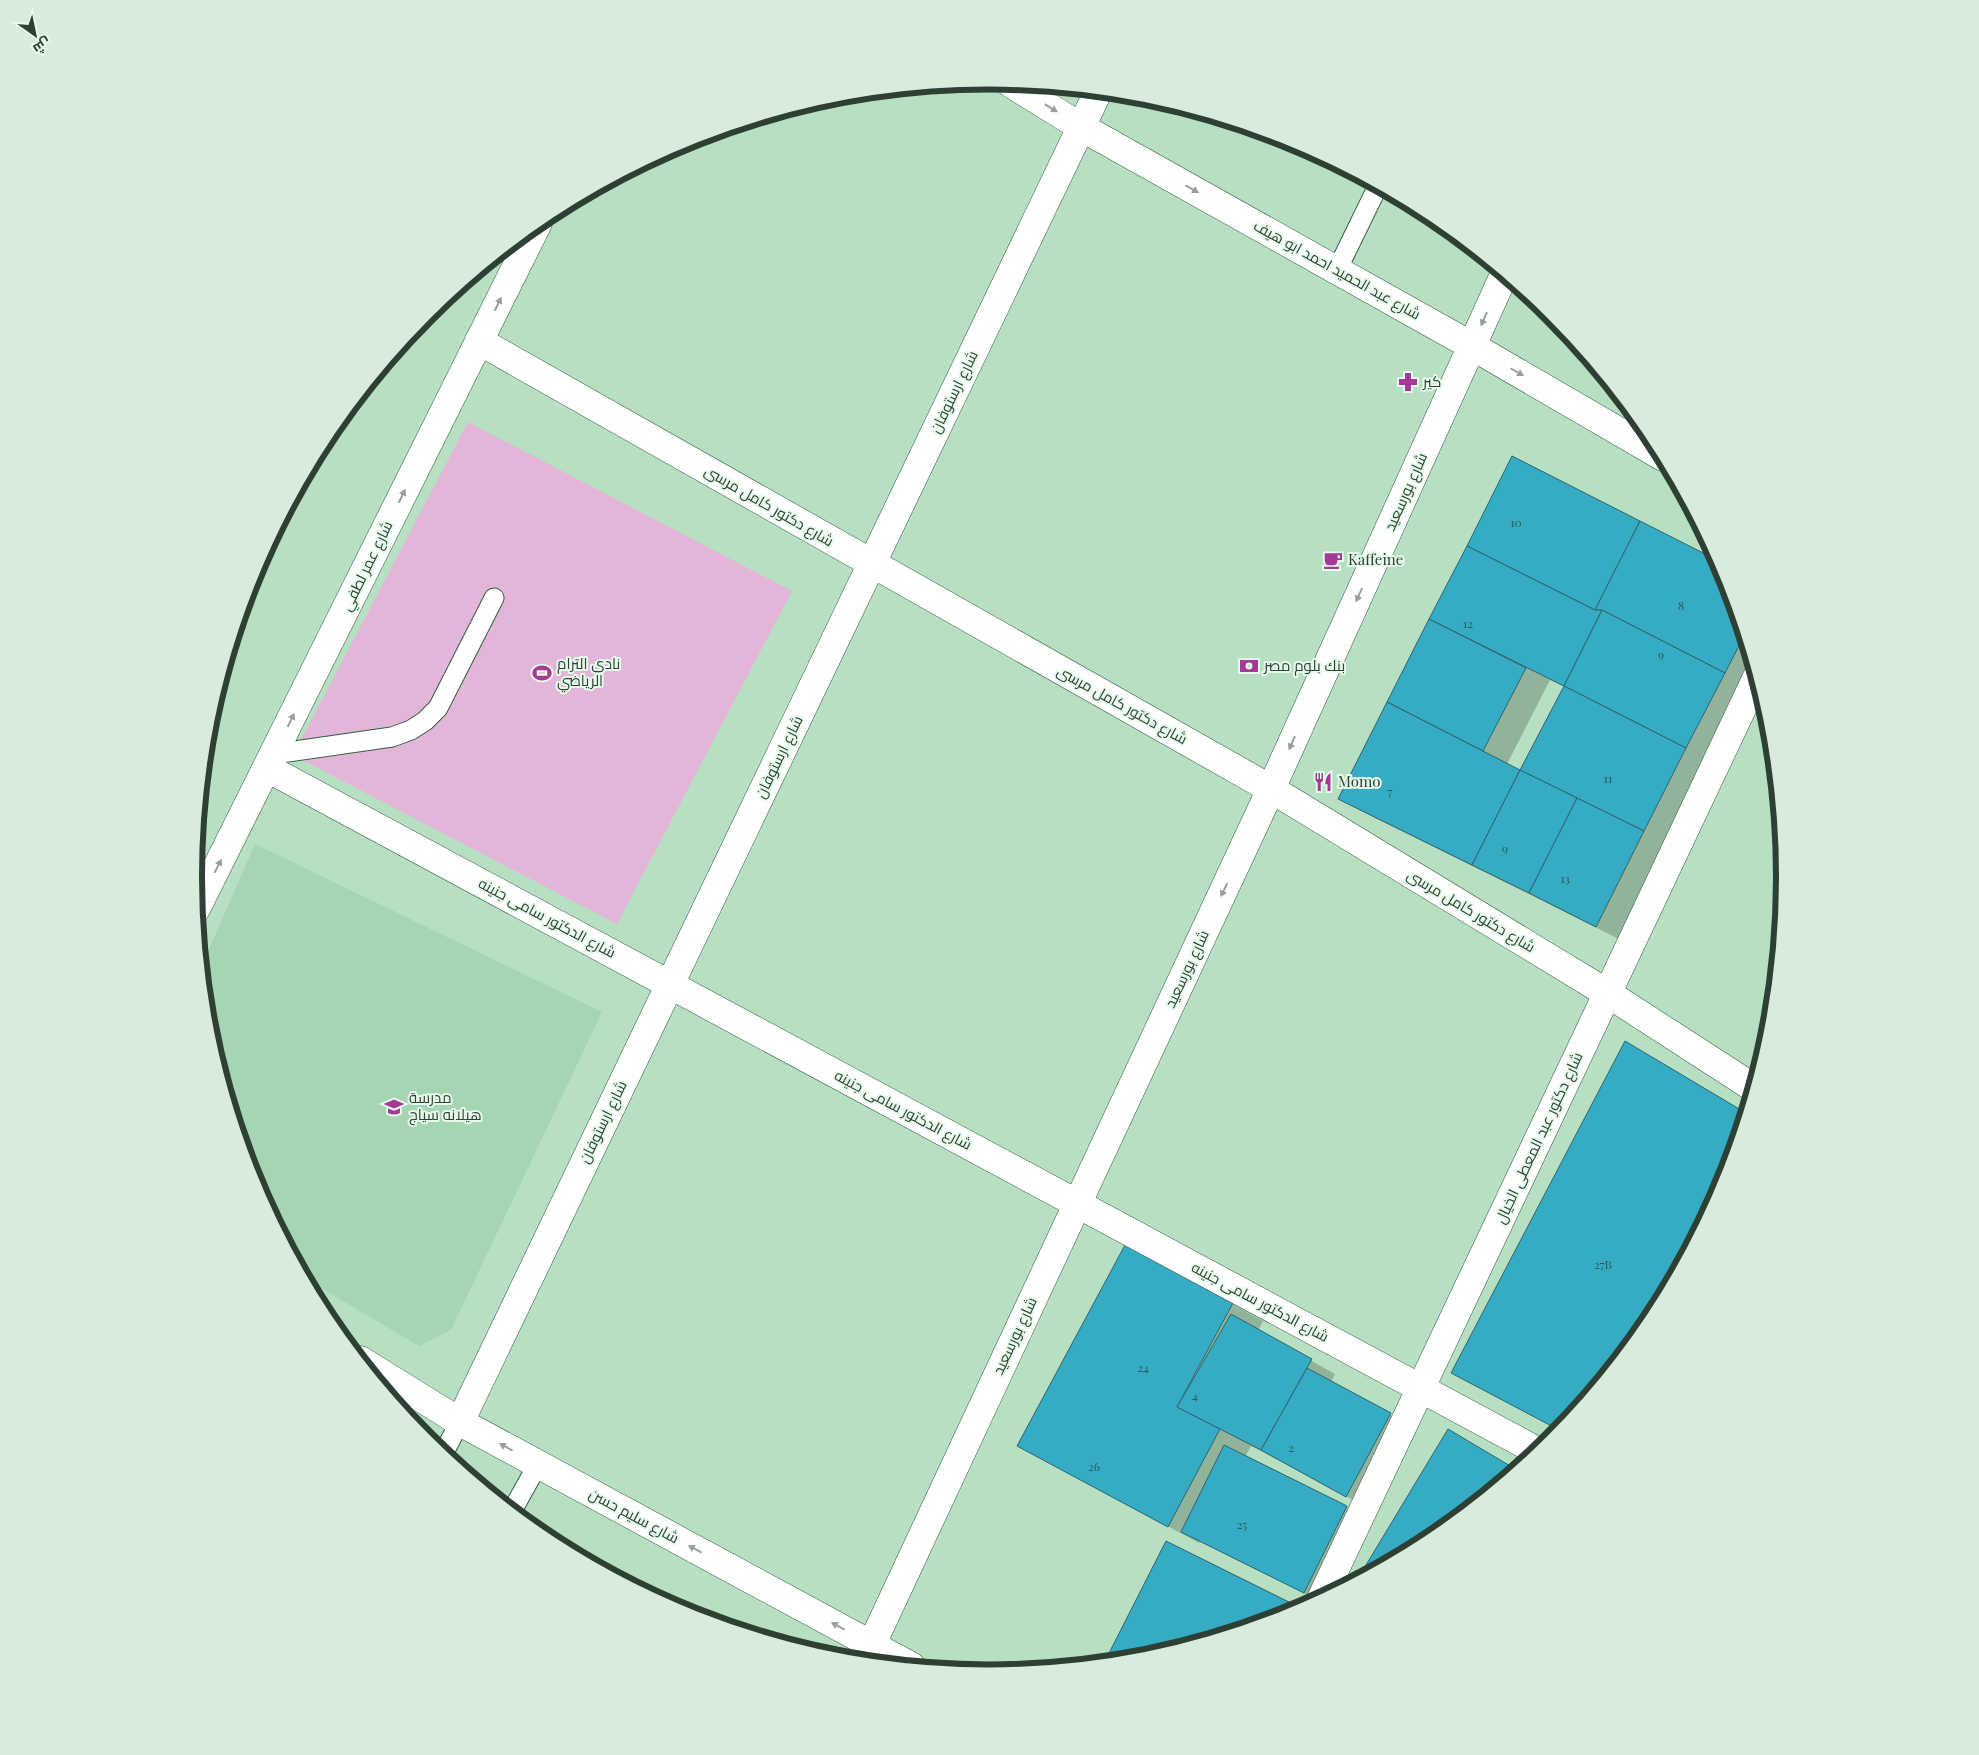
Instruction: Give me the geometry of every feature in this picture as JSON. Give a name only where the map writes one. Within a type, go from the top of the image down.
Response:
[{"type":"street","name":"شارع عبد الحميد احمد ابو هيف","points":[[1024,91],[1081,126],[1472,346],[1650,449]]},
{"type":"street","name":"شارع ارستوفان","points":[[460,1422],[1095,98]]},
{"type":"street","name":"شارع عمر لطفي","points":[[203,896],[530,239]]},
{"type":"street","name":"شارع بورسعيد","points":[[868,1653],[1271,789],[1502,279]]},
{"type":"street","name":"شارع دكتور كامل مرسى","points":[[479,341],[1271,789],[1608,993],[1749,1085]]},
{"type":"street","name":"شارع دكتور عبد المعطى الخيال","points":[[1325,1590],[1753,686]]},
{"type":"street","name":"شارع الدكتور سامى جنينه","points":[[271,761],[670,984],[1532,1448]]},
{"type":"street","name":"شارع سليم حسن","points":[[375,1369],[460,1422],[538,1464],[868,1653],[882,1657]]},
{"type":"lane","points":[[1337,270],[1375,192]]},
{"type":"lane","points":[[271,761],[392,737],[411,730],[425,721],[438,708],[494,598]]},
{"type":"lane","points":[[447,1448],[460,1422]]},
{"type":"lane","points":[[515,1506],[538,1464]]},
{"type":"shaded area","name":"نادي الترام الرياضي","points":[[468,422],[792,591],[617,924],[293,755]]},
{"type":"shaded area","name":"مدرسة هيلانه سياج","points":[[255,844],[602,1012],[451,1330],[419,1346],[317,1285],[283,1226],[262,1179],[244,1131],[217,1031],[207,955]]},
{"type":"building","points":[[1512,456],[1640,521],[1595,610],[1467,546]]},
{"type":"building","points":[[1640,521],[1708,555],[1741,643],[1725,673],[1602,610],[1595,610]]},
{"type":"building","points":[[1467,546],[1595,610],[1602,610],[1564,686],[1429,619]]},
{"type":"building","points":[[1602,610],[1725,673],[1686,748],[1564,686]]},
{"type":"building","points":[[1429,619],[1526,668],[1483,751],[1387,702]]},
{"type":"building","points":[[1564,686],[1686,748],[1644,831],[1520,770]]},
{"type":"building","points":[[1387,702],[1520,770],[1472,865],[1338,799]]},
{"type":"building","points":[[1520,770],[1577,798],[1529,893],[1472,865]]},
{"type":"building","points":[[1577,798],[1644,831],[1596,927],[1529,893]]},
{"type":"building","points":[[1625,1041],[1741,1110],[1717,1179],[1696,1226],[1671,1271],[1644,1315],[1614,1357],[1582,1397],[1553,1427],[1451,1373]]},
{"type":"building","points":[[1125,1245],[1233,1303],[1177,1407],[1220,1429],[1168,1527],[1017,1446]]},
{"type":"building","points":[[1231,1314],[1312,1359],[1261,1450],[1177,1407]]},
{"type":"building","points":[[1307,1368],[1391,1413],[1346,1497],[1261,1450]]},
{"type":"building","points":[[1448,1429],[1512,1467],[1469,1502],[1427,1532],[1363,1570]]},
{"type":"building","points":[[1224,1445],[1347,1506],[1304,1593],[1181,1532]]},
{"type":"building","points":[[1166,1541],[1293,1604],[1243,1623],[1193,1638],[1143,1650],[1108,1656]]},
{"type":"place","name":"كير","points":[[1408,382]]},
{"type":"place","name":"Kaffeine","points":[[1333,560]]},
{"type":"place","name":"بنك بلوم مصر","points":[[1249,666]]},
{"type":"place","name":"نادي الترام الرياضي","points":[[542,673]]},
{"type":"place","name":"Momo","points":[[1323,782]]},
{"type":"place","name":"مدرسة هيلانه سياج","points":[[394,1107]]}]
